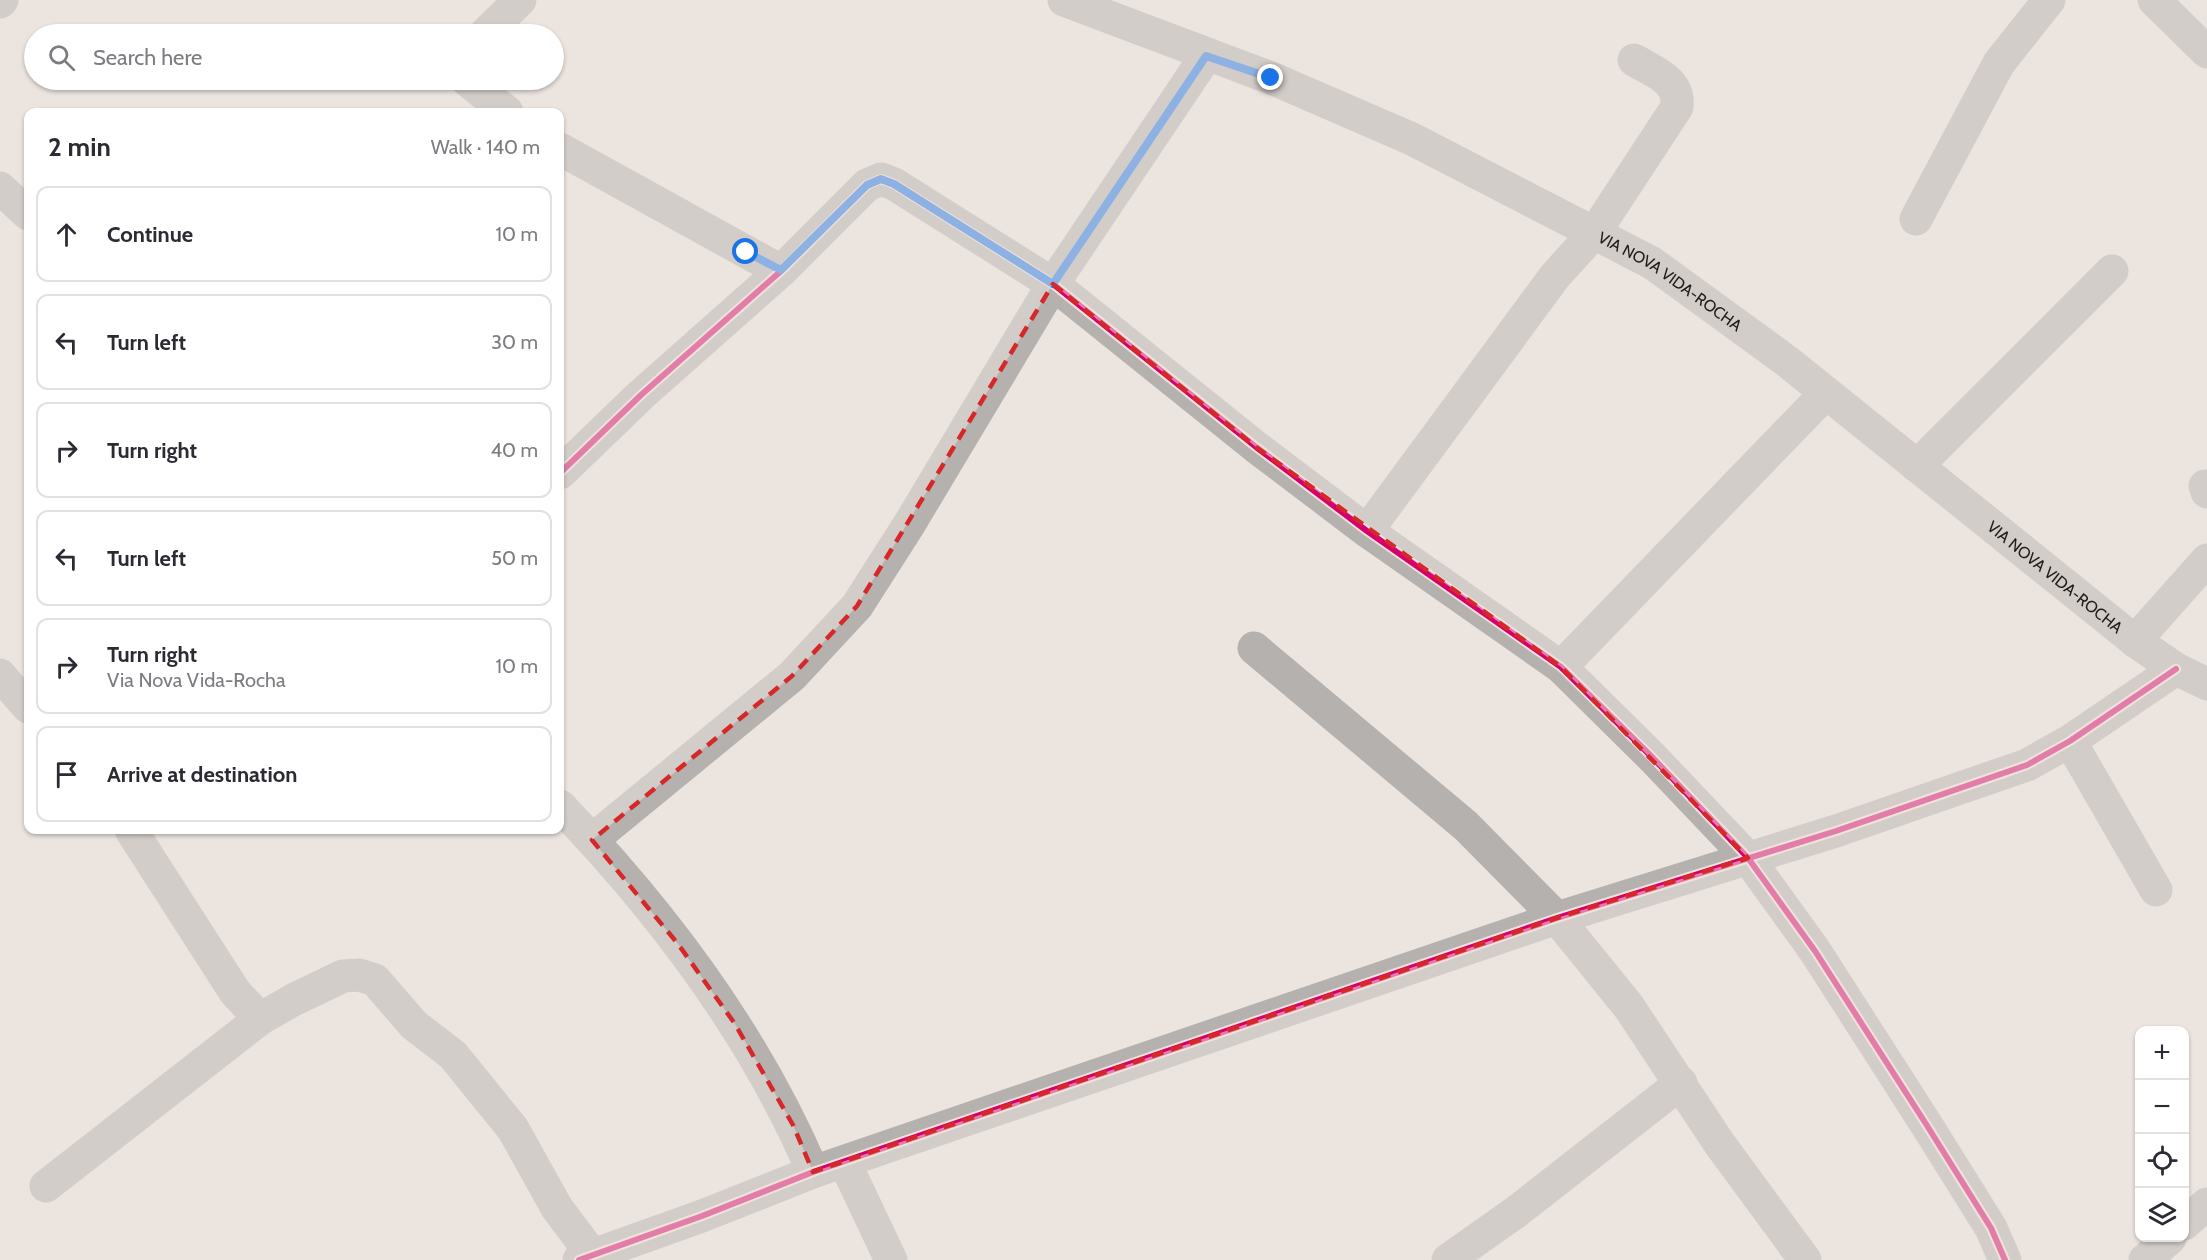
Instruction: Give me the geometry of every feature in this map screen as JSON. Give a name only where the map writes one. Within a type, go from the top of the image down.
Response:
[{"type":"street","points":[[495,24],[519,0]]},
{"type":"street","points":[[1916,219],[1999,63],[2049,0]]},
{"type":"street","points":[[2154,0],[2207,52]]},
{"type":"street","name":"VIA NOVA VIDA-ROCHA","points":[[1078,2],[1206,56],[1271,78],[1412,139],[1652,263],[1695,292],[1826,393],[2135,641],[2176,669],[2207,684]]},
{"type":"street","points":[[592,840],[792,676],[857,606],[1053,284],[1206,56]]},
{"type":"street","points":[[1367,531],[1555,276],[1595,232],[1677,107],[1678,95],[1674,84],[1634,60]]},
{"type":"street","points":[[477,90],[502,108]]},
{"type":"street","points":[[564,151],[781,270]]},
{"type":"street","points":[[564,469],[641,395],[781,270],[867,185],[881,179],[894,184],[1053,284],[1256,447],[1367,531],[1561,667],[1653,758],[1748,858],[1815,951],[1926,1124],[1991,1228],[2005,1260]]},
{"type":"street","points":[[0,188],[24,210]]},
{"type":"street","points":[[1917,466],[2112,271]]},
{"type":"street","points":[[1561,667],[1826,393]]},
{"type":"street","points":[[2135,641],[2207,560]]},
{"type":"street","points":[[1254,648],[1466,826],[1557,918],[1629,1007],[1719,1143],[1805,1260]]},
{"type":"street","points":[[46,1186],[260,1019],[343,976],[359,975],[375,981],[414,1025],[453,1055],[513,1129],[557,1208],[590,1259],[813,1172],[845,1163],[1557,918],[1836,831],[2027,765],[2070,741],[2176,669]]},
{"type":"street","points":[[0,675],[24,702]]},
{"type":"street","points":[[2070,741],[2156,890]]},
{"type":"street","points":[[564,810],[592,840],[678,944],[735,1024],[793,1125],[813,1172]]},
{"type":"street","points":[[134,834],[235,992],[260,1019]]},
{"type":"street","points":[[1448,1260],[1525,1205],[1681,1083]]},
{"type":"street","points":[[845,1163],[891,1260]]},
{"type":"street","points":[[2189,1220],[2207,1204]]},
{"type":"street","points":[[2145,1260],[2165,1242]]},
{"type":"highlighted area","points":[[1053,284],[1256,447],[1561,667],[1748,858],[1557,918],[813,1172],[793,1125],[735,1024],[678,944],[592,840],[792,676],[857,606]]},
{"type":"cycle path","points":[[564,469],[641,395],[781,271],[867,185],[881,179],[894,184],[1053,284],[1256,447],[1367,531],[1561,667],[1653,758],[1748,858],[1815,951],[1926,1124],[1991,1228],[2005,1260]]},
{"type":"cycle path","points":[[579,1260],[702,1216],[813,1172],[1557,918],[1836,831],[2027,765],[2070,741],[2176,669]]},
{"type":"route","points":[[746,252],[781,270],[867,185],[881,179],[894,184],[1053,284],[1206,56],[1271,78]]}]
